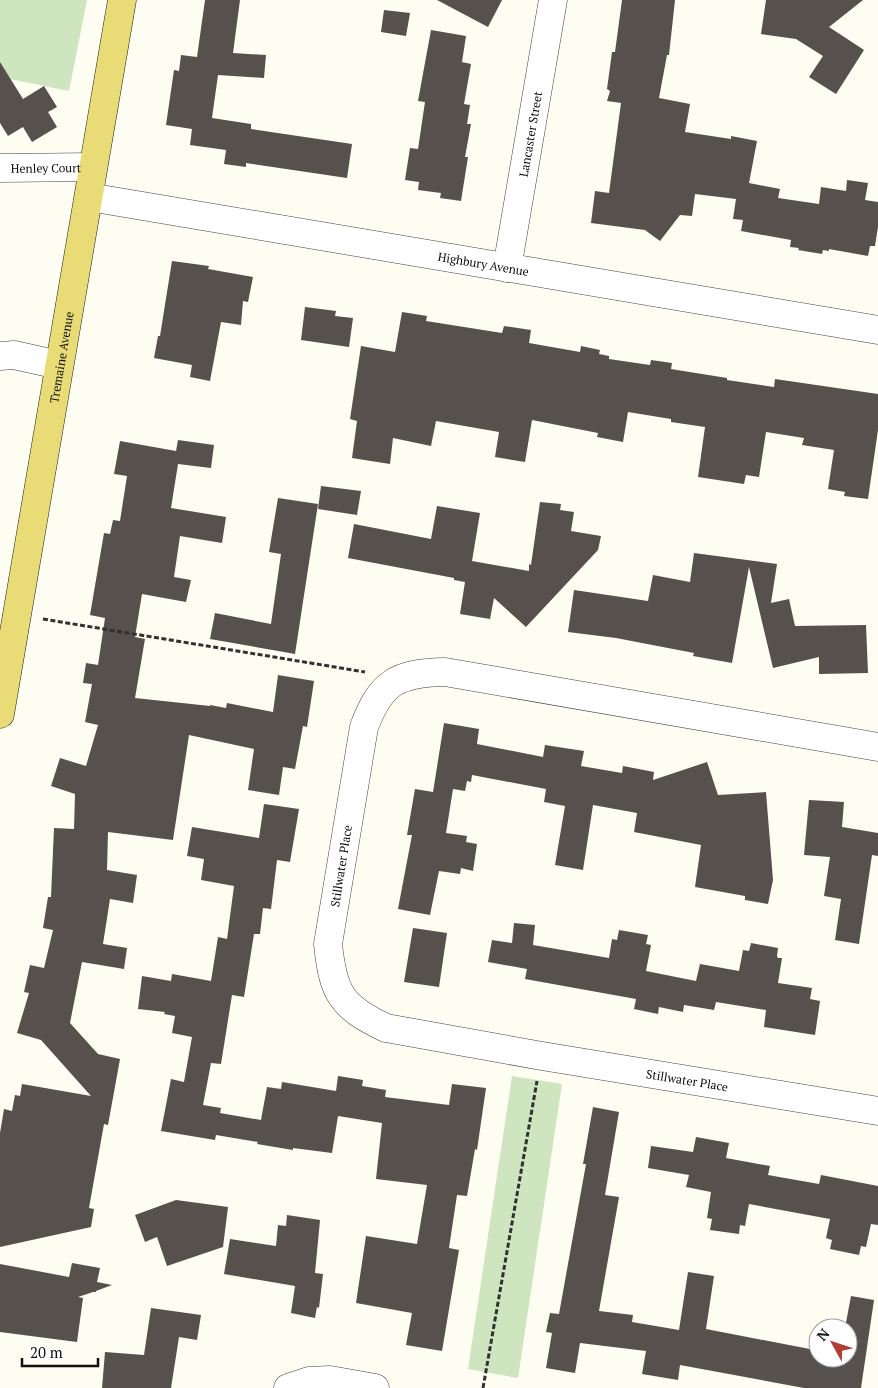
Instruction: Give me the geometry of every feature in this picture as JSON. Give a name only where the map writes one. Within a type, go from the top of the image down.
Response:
[{"type":"main road","name":"Tremaine Avenue","points":[[1,698],[17,615],[122,0]]},
{"type":"street","name":"Lancaster Street","points":[[507,268],[553,0]]},
{"type":"street","name":"Henley Court","points":[[0,168],[93,167]]},
{"type":"street","name":"Highbury Avenue","points":[[88,197],[878,330]]},
{"type":"street","points":[[0,356],[14,356],[59,365]]},
{"type":"street","name":"Stillwater Place","points":[[878,747],[445,672],[422,672],[400,678],[384,690],[372,707],[364,727],[328,944],[331,970],[336,988],[349,1006],[366,1019],[386,1028],[542,1056],[878,1111]]},
{"type":"street","points":[[288,1388],[309,1382],[330,1380],[375,1388]]},
{"type":"path","points":[[17,615],[400,678]]},
{"type":"path","points":[[483,1388],[542,1056]]},
{"type":"green space","points":[[0,0],[87,0],[69,91],[0,77]]},
{"type":"green space","points":[[512,1076],[562,1084],[518,1378],[468,1369]]},
{"type":"building","points":[[205,0],[240,0],[233,53],[266,55],[264,78],[218,75],[212,118],[251,124],[251,129],[352,144],[347,178],[246,163],[246,167],[224,164],[226,150],[190,145],[192,129],[166,125],[174,70],[179,71],[181,55],[197,57]]},
{"type":"building","points":[[437,0],[502,0],[488,27]]},
{"type":"building","points":[[622,0],[675,0],[669,55],[667,55],[659,98],[690,104],[685,132],[731,139],[731,136],[757,141],[749,183],[780,189],[778,198],[819,204],[821,187],[846,191],[847,180],[868,183],[865,200],[878,202],[878,227],[875,246],[870,246],[868,256],[829,249],[829,251],[823,250],[822,254],[798,250],[799,248],[790,247],[791,240],[741,231],[743,220],[733,219],[736,199],[695,194],[692,216],[680,215],[660,241],[645,230],[591,223],[595,191],[609,193],[621,103],[607,101],[610,91],[607,89],[612,52],[615,52]]},
{"type":"building","points":[[766,0],[863,0],[829,27],[864,50],[836,94],[809,77],[823,56],[796,39],[761,34]]},
{"type":"building","points":[[384,10],[410,13],[406,36],[381,32]]},
{"type":"building","points":[[431,30],[466,36],[462,62],[471,64],[464,104],[470,105],[467,124],[471,124],[465,157],[468,157],[461,201],[440,198],[441,193],[418,190],[419,182],[405,180],[410,148],[418,149],[425,102],[418,101]]},
{"type":"building","points":[[0,62],[23,99],[44,86],[57,107],[48,112],[57,127],[32,142],[23,127],[8,136],[0,123]]},
{"type":"building","points":[[172,261],[209,266],[208,269],[253,277],[248,302],[243,301],[241,325],[221,322],[210,381],[190,377],[192,365],[154,358],[158,336],[160,336]]},
{"type":"building","points":[[305,307],[336,311],[335,316],[353,318],[349,347],[301,340]]},
{"type":"building","points":[[402,312],[427,316],[426,321],[502,333],[504,326],[531,330],[529,343],[580,352],[581,346],[600,350],[599,354],[609,356],[609,359],[650,365],[651,360],[672,363],[671,369],[727,378],[727,380],[774,387],[775,379],[878,394],[878,430],[868,499],[844,496],[845,492],[828,489],[834,450],[802,445],[804,438],[766,432],[759,477],[746,475],[744,484],[698,477],[705,427],[671,422],[671,419],[628,412],[623,442],[597,437],[598,433],[532,420],[525,462],[495,457],[499,432],[436,421],[431,446],[393,438],[390,464],[352,458],[357,421],[350,419],[361,346],[395,352]]},
{"type":"building","points":[[178,440],[214,445],[211,468],[178,464],[171,508],[226,517],[222,543],[180,536],[174,577],[191,580],[186,602],[142,594],[135,637],[145,639],[135,698],[226,708],[227,703],[273,712],[278,675],[314,681],[307,727],[303,726],[295,769],[283,767],[279,795],[248,790],[254,749],[189,735],[173,840],[108,832],[107,870],[137,875],[133,903],[110,899],[103,944],[127,948],[124,969],[82,962],[70,1023],[98,1054],[120,1059],[108,1125],[104,1124],[89,1208],[94,1209],[91,1227],[0,1247],[0,1133],[4,1109],[12,1111],[15,1095],[20,1096],[22,1084],[91,1096],[41,1040],[17,1033],[29,993],[24,992],[30,965],[44,968],[53,930],[43,928],[48,897],[51,897],[54,828],[74,829],[75,794],[51,786],[60,758],[86,766],[98,725],[85,722],[92,684],[83,683],[86,663],[98,665],[105,618],[90,615],[104,533],[110,534],[113,520],[120,521],[127,476],[114,474],[120,441],[176,451]]},
{"type":"building","points":[[321,486],[361,491],[357,515],[318,509]]},
{"type":"building","points":[[278,498],[318,504],[295,654],[210,639],[215,613],[271,624],[281,554],[269,552]]},
{"type":"building","points":[[540,502],[561,504],[560,510],[574,512],[571,531],[601,536],[598,550],[526,627],[494,598],[490,619],[460,614],[465,582],[454,580],[454,578],[348,558],[354,524],[431,539],[437,506],[480,513],[472,561],[529,571]]},
{"type":"building","points":[[694,553],[777,564],[771,603],[789,599],[795,626],[866,625],[868,673],[819,674],[819,657],[773,668],[749,567],[732,663],[693,656],[694,653],[616,638],[568,632],[574,590],[648,601],[653,575],[690,582]]},
{"type":"building","points":[[444,723],[479,729],[477,744],[543,757],[545,745],[584,751],[581,766],[622,773],[623,766],[654,772],[653,780],[707,762],[718,795],[766,792],[773,880],[768,904],[745,900],[745,896],[695,887],[701,845],[634,832],[637,813],[593,805],[583,870],[555,865],[565,806],[544,802],[546,789],[472,775],[471,782],[467,781],[465,791],[453,789],[446,833],[467,836],[466,842],[477,844],[473,871],[461,868],[460,874],[439,871],[430,915],[398,909],[412,835],[407,835],[415,789],[433,792]]},
{"type":"building","points":[[809,800],[844,802],[842,827],[878,833],[878,856],[872,855],[859,944],[835,940],[841,899],[824,896],[830,857],[804,855]]},
{"type":"building","points":[[264,804],[299,809],[290,862],[277,860],[271,909],[263,908],[260,934],[254,934],[244,997],[232,995],[221,1064],[211,1063],[203,1105],[221,1108],[220,1113],[261,1120],[267,1087],[281,1089],[282,1082],[336,1091],[338,1076],[363,1080],[362,1086],[386,1090],[385,1097],[449,1105],[452,1084],[486,1088],[477,1150],[475,1149],[467,1196],[457,1195],[449,1248],[459,1250],[442,1351],[406,1345],[412,1313],[356,1303],[366,1236],[417,1244],[427,1185],[376,1179],[382,1123],[338,1116],[332,1153],[293,1148],[293,1150],[216,1135],[215,1140],[161,1131],[171,1079],[184,1082],[192,1037],[172,1033],[175,1016],[164,1014],[165,1012],[138,1009],[142,976],[171,981],[172,974],[211,981],[218,937],[227,939],[234,886],[201,880],[204,859],[187,856],[192,827],[259,838]]},
{"type":"building","points":[[514,923],[535,925],[533,945],[609,958],[612,939],[617,940],[619,930],[648,935],[646,944],[651,945],[646,971],[696,981],[700,964],[739,971],[743,950],[749,951],[751,943],[778,948],[777,956],[782,958],[778,983],[812,988],[810,999],[820,1001],[815,1035],[764,1027],[766,1010],[716,1002],[714,1010],[684,1005],[683,1012],[659,1007],[658,1014],[634,1009],[636,999],[525,979],[527,969],[488,962],[492,940],[512,943]]},
{"type":"building","points":[[413,928],[447,933],[439,987],[404,982]]},
{"type":"building","points":[[593,1107],[619,1112],[605,1195],[619,1197],[599,1311],[633,1315],[632,1322],[679,1330],[688,1272],[714,1276],[706,1329],[808,1349],[808,1368],[858,1368],[858,1318],[847,1318],[851,1296],[874,1300],[861,1388],[804,1388],[680,1365],[678,1380],[642,1374],[646,1351],[580,1343],[575,1373],[546,1368],[552,1333],[546,1332],[550,1313],[559,1314],[586,1164],[583,1164]]},
{"type":"building","points":[[696,1137],[729,1143],[726,1158],[770,1166],[768,1175],[819,1184],[821,1175],[878,1186],[878,1225],[871,1224],[866,1247],[861,1246],[859,1255],[830,1249],[832,1240],[826,1238],[830,1219],[749,1204],[745,1226],[740,1225],[739,1234],[710,1230],[712,1219],[707,1218],[711,1192],[686,1187],[689,1175],[648,1168],[651,1146],[693,1152]]},
{"type":"building","points":[[176,1200],[228,1207],[223,1247],[167,1266],[157,1237],[145,1242],[135,1215]]},
{"type":"building","points":[[287,1215],[320,1220],[315,1273],[323,1274],[319,1308],[317,1307],[315,1318],[291,1313],[295,1286],[224,1274],[230,1239],[276,1246],[278,1225],[286,1226]]},
{"type":"building","points":[[72,1263],[100,1268],[97,1282],[112,1285],[78,1297],[83,1298],[77,1342],[0,1332],[0,1264],[69,1277]]},
{"type":"building","points":[[151,1308],[201,1315],[197,1340],[179,1337],[171,1388],[102,1388],[105,1352],[144,1355]]}]
